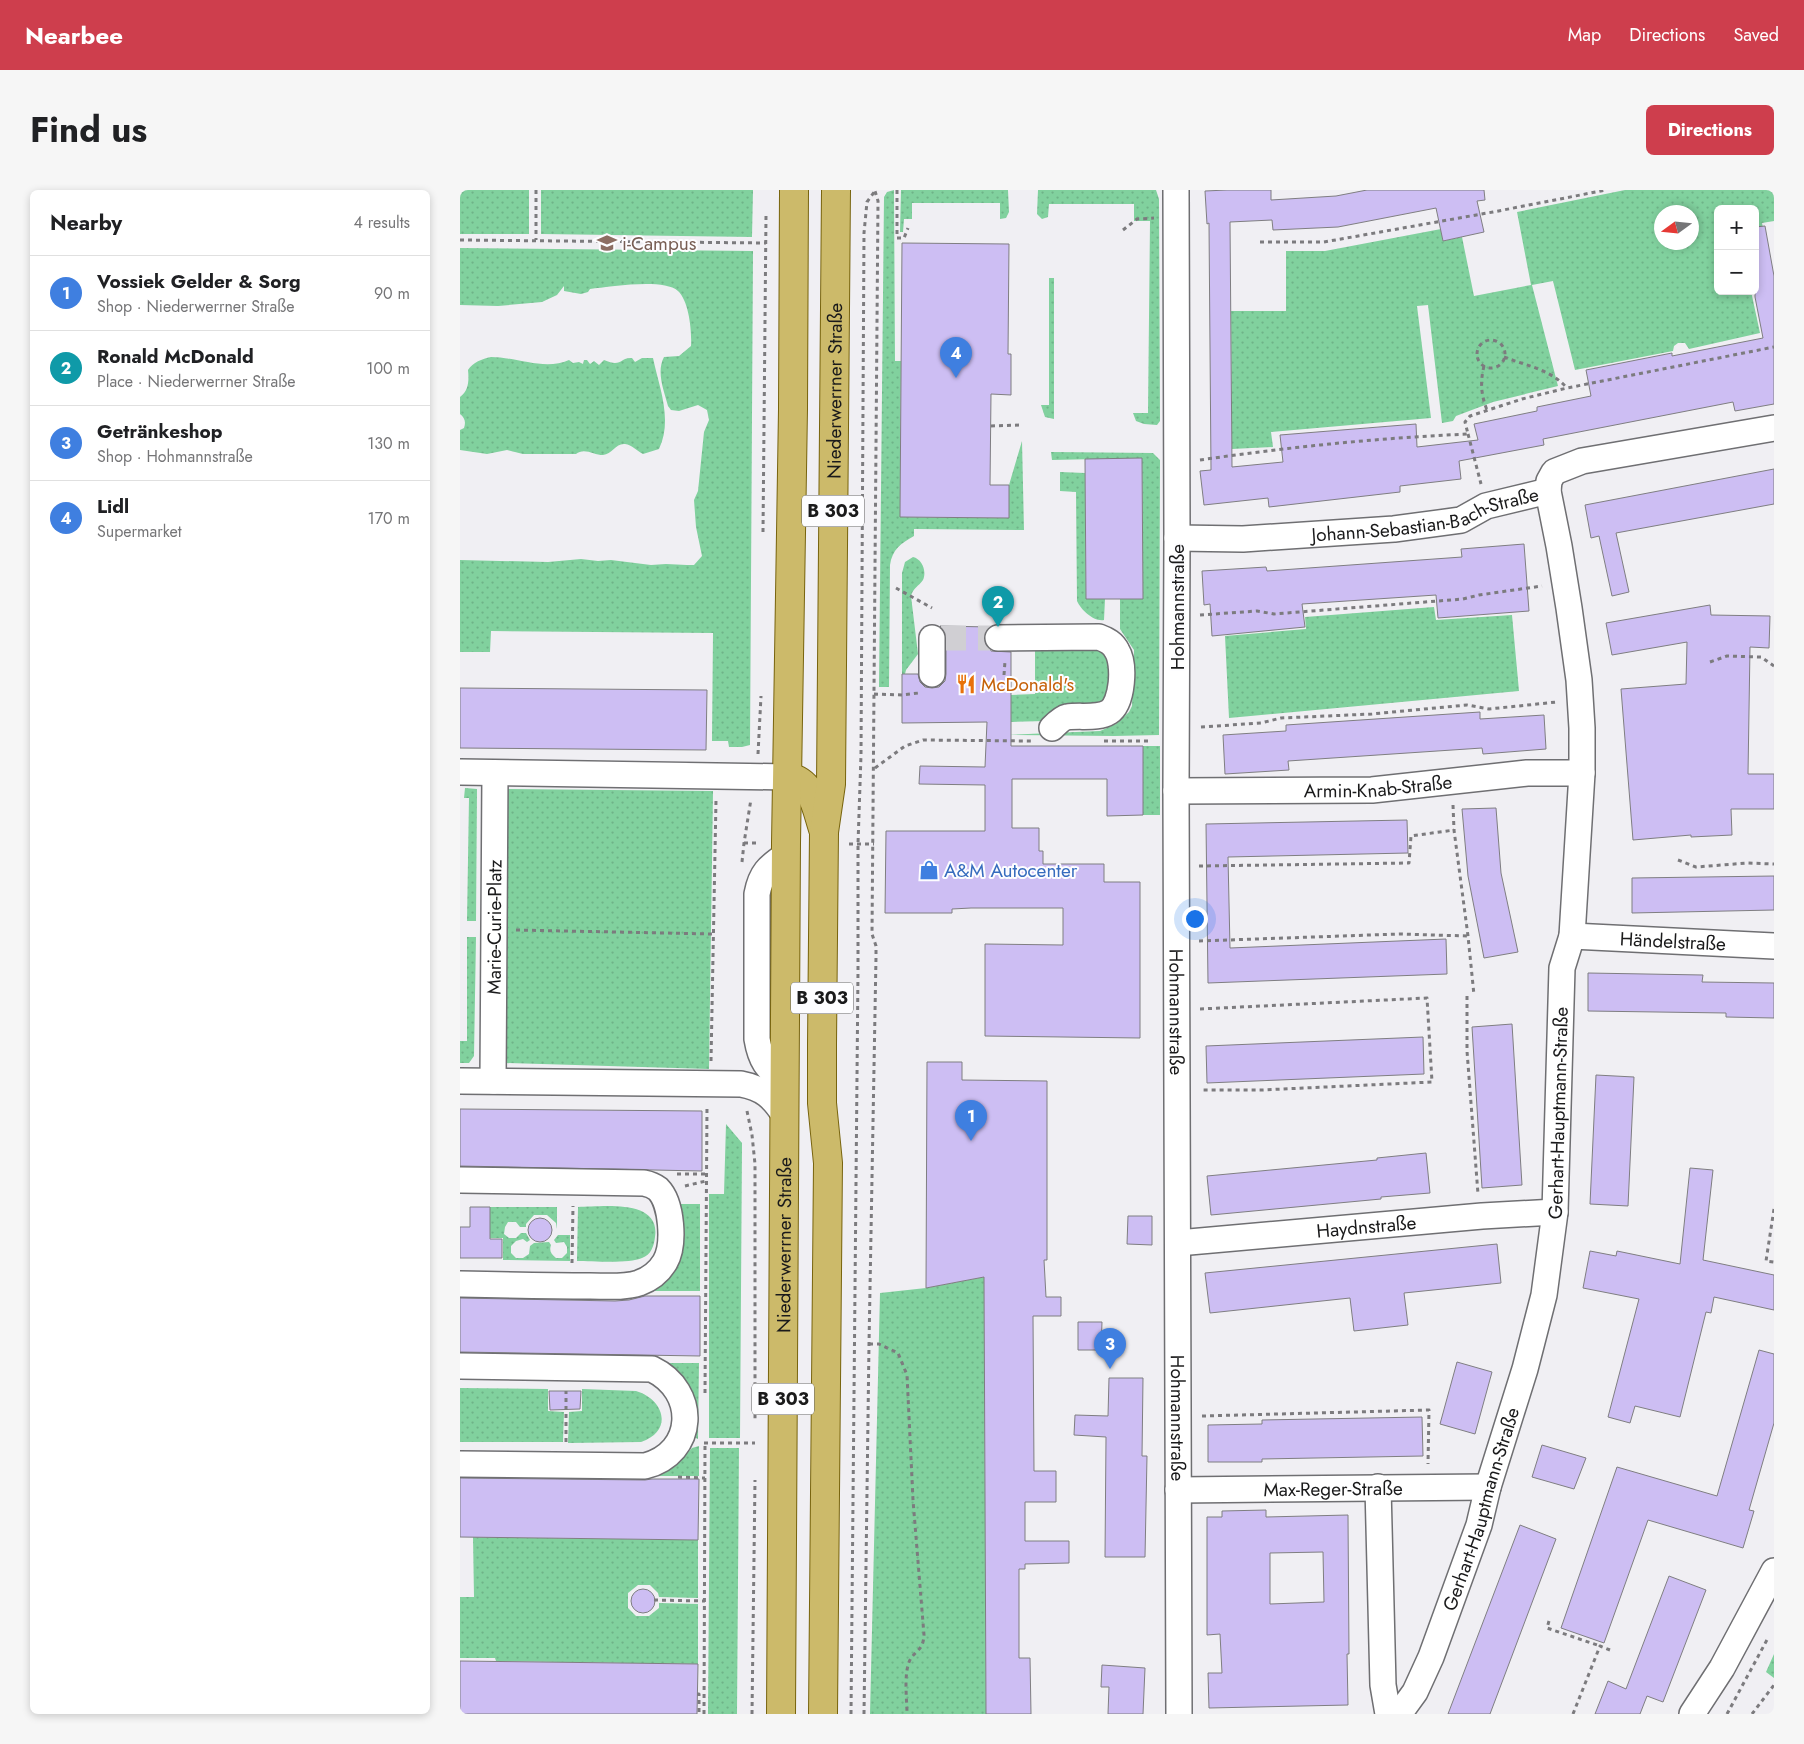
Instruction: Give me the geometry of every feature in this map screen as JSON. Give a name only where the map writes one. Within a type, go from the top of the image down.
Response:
[{"type":"main road","name":"Niederwerrner Straße","points":[[781,1714],[786,855],[793,399],[794,190]]},
{"type":"main road","name":"Niederwerrner Straße","points":[[824,1714],[828,1163],[822,1104],[824,832],[831,776],[836,190]]},
{"type":"main road","name":"Niederwerrner Straße","points":[[788,777],[796,778],[808,788],[824,832]]},
{"type":"street","name":"Hohmannstraße","points":[[1176,190],[1176,1010],[1179,1714]]},
{"type":"street","name":"Johann-Sebastian-Bach-Straße","points":[[1177,538],[1242,539],[1394,529],[1461,520],[1486,506],[1548,491],[1549,481],[1554,472],[1582,461],[1774,428]]},
{"type":"street","name":"Gerhart-Hauptmann-Straße","points":[[1399,1714],[1415,1692],[1431,1657],[1479,1525],[1488,1487],[1525,1369],[1544,1295],[1555,1212],[1562,968],[1572,936],[1582,773],[1582,728],[1579,680],[1565,582],[1548,491]]},
{"type":"street","points":[[932,674],[934,625]]},
{"type":"street","points":[[998,638],[1099,637],[1107,640],[1118,652],[1121,662],[1120,697],[1115,707],[1108,713],[1096,716],[1065,717],[1046,734]]},
{"type":"street","points":[[460,772],[788,777]]},
{"type":"street","name":"Marie-Curie-Platz","points":[[493,1081],[495,773]]},
{"type":"street","name":"Armin-Knab-Straße","points":[[1176,791],[1372,790],[1452,783],[1527,773],[1582,773]]},
{"type":"street","name":"Händelstraße","points":[[1572,936],[1774,946]]},
{"type":"street","points":[[460,1081],[742,1084],[758,1088],[766,1093],[785,1116]]},
{"type":"street","points":[[460,1180],[650,1184],[660,1192],[668,1210],[671,1228],[670,1246],[666,1261],[652,1277],[636,1284],[572,1286],[460,1284]]},
{"type":"street","name":"Haydnstraße","points":[[1178,1243],[1482,1216],[1555,1212]]},
{"type":"street","points":[[460,1366],[652,1369],[663,1374],[673,1383],[682,1398],[685,1416],[683,1432],[678,1444],[665,1458],[645,1466],[460,1464]]},
{"type":"street","points":[[1378,1487],[1383,1685],[1388,1714]]},
{"type":"street","name":"Max-Reger-Straße","points":[[1178,1490],[1488,1487]]},
{"type":"street","points":[[1692,1714],[1722,1668],[1774,1571]]},
{"type":"path","points":[[536,190],[536,240]]},
{"type":"path","points":[[864,1714],[876,957],[876,946],[872,934],[875,768],[878,201],[875,190]]},
{"type":"path","points":[[851,1714],[858,844],[861,756],[864,233],[867,202],[875,190]]},
{"type":"path","points":[[897,190],[897,238],[904,238],[908,228]]},
{"type":"path","points":[[1260,242],[1324,242],[1606,190]]},
{"type":"path","points":[[763,536],[766,208]]},
{"type":"path","points":[[1123,230],[1137,219],[1177,217]]},
{"type":"path","points":[[460,240],[766,243]]},
{"type":"path","points":[[1491,341],[1498,342],[1503,346],[1504,361],[1498,366],[1491,368],[1484,366],[1479,361],[1477,354],[1480,347],[1484,343],[1491,341]]},
{"type":"path","points":[[1486,506],[1465,422],[1470,416],[1567,388],[1774,347]]},
{"type":"path","points":[[1504,357],[1543,369],[1567,388]]},
{"type":"path","points":[[1484,366],[1481,380],[1483,401],[1487,410]]},
{"type":"path","points":[[990,426],[1021,425]]},
{"type":"path","points":[[1177,463],[1248,453],[1358,442],[1468,434]]},
{"type":"path","points":[[1177,616],[1258,612],[1274,614],[1464,599],[1565,582]]},
{"type":"path","points":[[896,588],[934,625]]},
{"type":"path","points":[[1710,662],[1727,656],[1761,657],[1774,666]]},
{"type":"path","points":[[874,694],[908,695]]},
{"type":"path","points":[[758,761],[761,695]]},
{"type":"path","points":[[1098,741],[1176,735],[1262,723],[1281,718],[1372,714],[1467,705],[1483,710],[1502,709],[1580,699]]},
{"type":"path","points":[[875,768],[905,746],[923,740],[1046,734]]},
{"type":"path","points":[[711,1083],[716,777]]},
{"type":"path","points":[[1452,783],[1454,830],[1474,995]]},
{"type":"path","points":[[1176,866],[1410,863],[1411,836],[1454,830]]},
{"type":"path","points":[[858,844],[874,844]]},
{"type":"path","points":[[1678,860],[1696,867],[1747,863],[1774,864]]},
{"type":"path","points":[[494,930],[713,934]]},
{"type":"path","points":[[1176,942],[1399,934],[1468,936]]},
{"type":"path","points":[[1467,996],[1467,1051],[1477,1190],[1482,1216]]},
{"type":"path","points":[[1176,1010],[1427,998],[1432,1082],[1261,1090],[1177,1090]]},
{"type":"path","points":[[746,1110],[752,1135],[755,1164],[755,1423]]},
{"type":"path","points":[[675,1174],[706,1174]]},
{"type":"path","points":[[572,1286],[574,1182]]},
{"type":"path","points":[[1774,1209],[1766,1261],[1774,1262]]},
{"type":"path","points":[[869,1344],[879,1344],[898,1353],[907,1375],[913,1500],[924,1634],[923,1645],[911,1659],[907,1671],[908,1714]]},
{"type":"path","points":[[566,1466],[567,1368]]},
{"type":"path","points":[[1177,1417],[1429,1410],[1430,1456],[1425,1487]]},
{"type":"path","points":[[678,1444],[755,1443],[755,1452]]},
{"type":"path","points":[[752,1714],[755,1472]]},
{"type":"path","points":[[654,1600],[705,1601]]},
{"type":"path","points":[[1549,1622],[1547,1628],[1610,1650]]},
{"type":"path","points":[[1727,1714],[1770,1634]]},
{"type":"path","points":[[1573,1714],[1600,1646]]},
{"type":"path","points":[[1752,1714],[1774,1685]]},
{"type":"path","points":[[698,1694],[700,1694],[699,1714]]},
{"type":"green space","points":[[460,190],[529,190],[529,234],[460,234]]},
{"type":"green space","points":[[541,190],[753,190],[752,237],[541,234]]},
{"type":"green space","points":[[894,190],[895,361],[901,361],[900,517],[1009,518],[1009,485],[1022,441],[1024,530],[914,529],[914,536],[898,548],[891,560],[889,687],[879,687],[884,197],[887,192]]},
{"type":"green space","points":[[901,190],[1008,190],[1009,212],[1006,218],[1000,219],[1000,203],[912,203],[912,219],[904,219],[903,232],[900,232]]},
{"type":"green space","points":[[1038,190],[1156,190],[1159,199],[1160,421],[1157,425],[1136,421],[1133,413],[1148,413],[1150,221],[1134,221],[1134,204],[1049,204],[1048,217],[1042,219],[1037,214]]},
{"type":"green space","points":[[1625,190],[1774,190],[1774,221],[1762,223],[1765,238],[1759,239],[1759,205],[1714,205],[1714,295],[1752,295],[1760,333],[1689,349],[1685,343],[1678,343],[1674,346],[1673,351],[1575,370],[1553,281],[1532,285],[1558,386],[1493,402],[1456,416],[1453,421],[1442,423],[1428,305],[1417,306],[1431,418],[1271,432],[1273,447],[1232,449],[1231,311],[1286,311],[1286,251],[1325,251],[1441,229],[1443,241],[1462,237],[1474,296],[1531,285],[1517,212]]},
{"type":"green space","points":[[460,248],[753,251],[750,745],[729,747],[728,741],[712,741],[713,633],[491,631],[490,652],[460,652],[460,560],[548,562],[581,559],[611,560],[651,565],[694,565],[702,556],[696,527],[694,500],[698,491],[704,432],[709,420],[707,410],[698,405],[679,411],[671,410],[663,388],[661,369],[664,357],[679,356],[691,346],[691,332],[687,309],[678,291],[661,285],[636,284],[590,289],[588,292],[581,294],[564,291],[564,286],[557,295],[542,302],[498,306],[460,305]]},
{"type":"green space","points":[[1049,278],[1054,278],[1054,419],[1045,417],[1041,405],[1049,405]]},
{"type":"green space","points":[[491,357],[540,364],[560,363],[569,360],[573,363],[579,362],[583,364],[584,360],[587,360],[590,364],[594,361],[599,365],[604,360],[618,363],[628,358],[632,358],[635,362],[642,358],[653,358],[665,415],[663,438],[659,449],[643,454],[630,446],[622,444],[603,455],[586,451],[576,454],[523,454],[507,450],[487,454],[460,450],[460,430],[464,428],[465,422],[460,414],[460,397],[467,388],[468,370],[478,361]]},
{"type":"green space","points":[[1051,452],[1153,453],[1160,460],[1159,735],[1007,735],[1100,731],[1116,724],[1129,712],[1132,706],[1134,650],[1120,629],[1120,599],[1143,599],[1142,458],[1052,460]]},
{"type":"green space","points":[[1060,472],[1085,473],[1086,599],[1105,599],[1104,620],[1088,615],[1077,601],[1076,492],[1060,491]]},
{"type":"green space","points":[[913,557],[919,560],[924,569],[923,580],[911,596],[918,654],[905,674],[902,674],[902,573],[905,562]]},
{"type":"green space","points":[[1434,607],[1436,620],[1512,615],[1519,691],[1229,718],[1225,636],[1306,629],[1305,617]]},
{"type":"green space","points":[[1035,643],[1111,650],[1113,701],[1045,721],[1011,722],[1011,695],[1035,694]]},
{"type":"green space","points":[[1143,746],[1160,746],[1160,815],[1143,815]]},
{"type":"green space","points":[[465,788],[477,789],[476,921],[467,921],[469,798],[464,798]]},
{"type":"green space","points":[[508,789],[713,791],[709,1069],[505,1063]]},
{"type":"green space","points":[[467,937],[476,937],[474,1056],[469,1063],[460,1063],[460,1041],[467,1041]]},
{"type":"green space","points":[[726,1124],[742,1143],[740,1438],[709,1438],[709,1194],[724,1194]]},
{"type":"green space","points":[[669,1204],[700,1204],[700,1291],[637,1291],[654,1280]]},
{"type":"green space","points":[[614,1206],[639,1210],[649,1216],[654,1225],[655,1237],[652,1250],[645,1257],[636,1260],[611,1262],[577,1261],[578,1207]]},
{"type":"green space","points":[[490,1207],[557,1207],[557,1229],[556,1223],[547,1215],[534,1215],[526,1224],[526,1227],[520,1227],[516,1222],[508,1222],[504,1234],[509,1238],[516,1238],[521,1233],[526,1233],[530,1240],[527,1242],[523,1239],[516,1241],[511,1246],[511,1253],[516,1258],[523,1258],[529,1254],[530,1246],[534,1243],[549,1242],[551,1245],[550,1251],[553,1255],[556,1258],[562,1258],[567,1253],[567,1247],[564,1242],[556,1243],[554,1240],[558,1235],[570,1235],[570,1261],[503,1260],[503,1238],[490,1238]]},
{"type":"green space","points":[[984,1277],[986,1714],[870,1714],[880,1293],[926,1288]]},
{"type":"green space","points":[[657,1363],[699,1363],[698,1439],[691,1436]]},
{"type":"green space","points":[[460,1388],[548,1389],[548,1411],[564,1412],[563,1442],[460,1442]]},
{"type":"green space","points":[[582,1389],[636,1391],[646,1395],[659,1408],[661,1423],[658,1431],[641,1442],[568,1443],[569,1412],[582,1411]]},
{"type":"green space","points":[[699,1446],[699,1476],[659,1476],[677,1465],[692,1448]]},
{"type":"green space","points":[[710,1448],[739,1448],[737,1714],[708,1714]]},
{"type":"green space","points":[[473,1537],[698,1540],[698,1598],[659,1597],[658,1593],[650,1585],[638,1585],[628,1593],[628,1608],[636,1616],[649,1616],[659,1608],[659,1603],[698,1604],[698,1664],[496,1661],[495,1658],[460,1658],[460,1597],[474,1597]]},
{"type":"green space","points":[[1774,1654],[1774,1678],[1766,1672]]},
{"type":"building","points":[[1271,190],[1271,200],[1336,196],[1367,190],[1484,190],[1485,200],[1477,201],[1484,232],[1443,241],[1436,208],[1338,227],[1273,230],[1272,220],[1230,222],[1232,467],[1283,462],[1280,435],[1416,424],[1417,447],[1478,440],[1474,424],[1537,411],[1537,407],[1591,396],[1586,370],[1672,353],[1672,356],[1763,338],[1755,295],[1759,295],[1759,227],[1765,226],[1774,276],[1774,404],[1735,411],[1733,402],[1543,439],[1544,445],[1459,461],[1461,479],[1400,486],[1400,492],[1269,507],[1268,498],[1204,505],[1200,471],[1211,470],[1209,223],[1207,224],[1205,191]]},
{"type":"building","points":[[902,243],[1009,244],[1008,354],[1011,354],[1011,395],[991,394],[990,485],[1009,485],[1009,518],[900,517]]},
{"type":"building","points":[[1142,458],[1143,599],[1086,599],[1085,459]]},
{"type":"building","points":[[1774,469],[1774,504],[1616,533],[1629,592],[1612,596],[1599,536],[1591,538],[1585,505]]},
{"type":"building","points":[[1524,544],[1529,611],[1438,618],[1436,595],[1302,604],[1305,627],[1212,636],[1210,604],[1204,605],[1202,571],[1266,567],[1267,571],[1462,557],[1461,549]]},
{"type":"building","points":[[1710,605],[1711,615],[1770,616],[1769,648],[1750,647],[1748,774],[1774,774],[1774,809],[1731,809],[1732,835],[1691,837],[1691,835],[1633,840],[1621,689],[1686,684],[1687,642],[1612,655],[1606,623]]},
{"type":"building","points":[[940,626],[990,627],[985,631],[986,646],[991,651],[1011,652],[1011,746],[1143,746],[1143,815],[1107,816],[1107,779],[1012,779],[1012,828],[1039,828],[1039,851],[1043,851],[1043,864],[1104,864],[1104,882],[1140,882],[1140,1038],[985,1036],[985,944],[1063,945],[1063,908],[971,908],[952,909],[952,913],[885,913],[886,831],[985,831],[985,785],[919,784],[920,766],[985,767],[987,722],[902,723],[902,674],[918,674],[920,682],[925,687],[939,687],[945,681],[946,638],[945,631]]},
{"type":"building","points":[[460,688],[707,690],[706,750],[460,748]]},
{"type":"building","points":[[1480,712],[1480,719],[1544,715],[1546,749],[1483,754],[1482,748],[1288,761],[1289,770],[1225,774],[1223,735],[1286,731],[1286,725]]},
{"type":"building","points":[[1496,808],[1501,873],[1518,952],[1484,958],[1468,876],[1462,809]]},
{"type":"building","points":[[1407,820],[1408,853],[1228,857],[1230,948],[1446,939],[1447,974],[1208,983],[1206,824]]},
{"type":"building","points":[[1774,876],[1774,910],[1632,913],[1632,878]]},
{"type":"building","points":[[1588,973],[1703,975],[1702,982],[1774,983],[1774,1018],[1726,1017],[1726,1013],[1588,1011]]},
{"type":"building","points":[[1512,1024],[1522,1185],[1482,1188],[1472,1027]]},
{"type":"building","points":[[1423,1037],[1424,1074],[1207,1083],[1206,1046]]},
{"type":"building","points":[[927,1062],[962,1062],[962,1080],[1047,1081],[1047,1260],[1044,1260],[1046,1297],[1061,1297],[1061,1316],[1033,1316],[1034,1471],[1056,1471],[1056,1502],[1025,1502],[1025,1541],[1069,1541],[1069,1563],[1025,1564],[1025,1569],[1019,1569],[1019,1658],[1030,1658],[1031,1714],[986,1714],[984,1277],[926,1288]]},
{"type":"building","points":[[1596,1075],[1634,1077],[1628,1206],[1590,1204]]},
{"type":"building","points":[[460,1109],[702,1111],[702,1171],[460,1166]]},
{"type":"building","points":[[1426,1153],[1430,1193],[1211,1215],[1207,1176],[1377,1160],[1377,1158]]},
{"type":"building","points":[[1690,1168],[1713,1170],[1703,1260],[1774,1275],[1774,1310],[1714,1297],[1711,1313],[1706,1312],[1680,1417],[1635,1406],[1630,1423],[1608,1417],[1639,1299],[1583,1288],[1590,1251],[1616,1256],[1617,1251],[1680,1264]]},
{"type":"building","points":[[470,1207],[490,1207],[490,1239],[502,1239],[502,1258],[460,1258],[460,1227],[470,1227]]},
{"type":"building","points":[[1128,1216],[1152,1216],[1152,1245],[1127,1244]]},
{"type":"building","points":[[540,1218],[545,1219],[551,1225],[551,1235],[545,1241],[540,1242],[535,1241],[529,1235],[528,1230],[529,1225],[535,1219]]},
{"type":"building","points":[[1497,1244],[1501,1283],[1404,1293],[1408,1325],[1354,1331],[1350,1298],[1210,1313],[1205,1273]]},
{"type":"building","points":[[645,1296],[700,1296],[700,1356],[460,1352],[460,1298],[615,1301]]},
{"type":"building","points":[[1078,1322],[1102,1322],[1101,1350],[1078,1350]]},
{"type":"building","points":[[1759,1350],[1774,1354],[1774,1423],[1749,1510],[1754,1511],[1743,1548],[1648,1520],[1604,1643],[1561,1628],[1617,1467],[1717,1496]]},
{"type":"building","points":[[1457,1362],[1492,1372],[1475,1434],[1440,1424]]},
{"type":"building","points":[[1109,1378],[1143,1378],[1142,1456],[1147,1456],[1145,1557],[1105,1557],[1106,1437],[1074,1435],[1075,1415],[1108,1416]]},
{"type":"building","points":[[549,1391],[581,1391],[580,1409],[550,1410]]},
{"type":"building","points":[[1422,1417],[1423,1456],[1262,1459],[1262,1462],[1208,1462],[1208,1425],[1262,1424],[1262,1420]]},
{"type":"building","points":[[1542,1445],[1586,1458],[1574,1489],[1532,1477]]},
{"type":"building","points":[[460,1478],[699,1479],[698,1540],[460,1537]]},
{"type":"building","points":[[1266,1510],[1266,1517],[1348,1515],[1348,1705],[1209,1708],[1208,1673],[1222,1673],[1220,1634],[1207,1635],[1207,1517],[1222,1517],[1222,1511]],"holes":[[[1323,1552],[1324,1602],[1270,1604],[1270,1553]]]},
{"type":"building","points":[[1520,1525],[1556,1539],[1490,1714],[1448,1714]]},
{"type":"building","points":[[1669,1576],[1706,1590],[1663,1702],[1647,1696],[1640,1714],[1595,1714],[1608,1681],[1626,1689]]},
{"type":"building","points":[[643,1589],[648,1590],[654,1596],[654,1606],[648,1612],[643,1613],[638,1612],[632,1606],[631,1601],[632,1596],[638,1590]]},
{"type":"building","points":[[460,1661],[698,1664],[697,1714],[460,1714]]},
{"type":"building","points":[[1102,1665],[1145,1668],[1143,1714],[1108,1714],[1109,1687],[1101,1687]]},
{"type":"tunnel","points":[[941,638],[998,638]]},
{"type":"place","name":"i-Campus","points":[[607,243]]},
{"type":"place","name":"Lidl","points":[[956,378]]},
{"type":"place","name":"Ronald McDonald","points":[[998,627]]},
{"type":"place","name":"McDonald's","points":[[966,684]]},
{"type":"place","name":"A&M Autocenter","points":[[929,870]]},
{"type":"place","name":"Vossiek Gelder & Sorg","points":[[971,1141]]},
{"type":"place","name":"Getränkeshop","points":[[1110,1369]]}]
